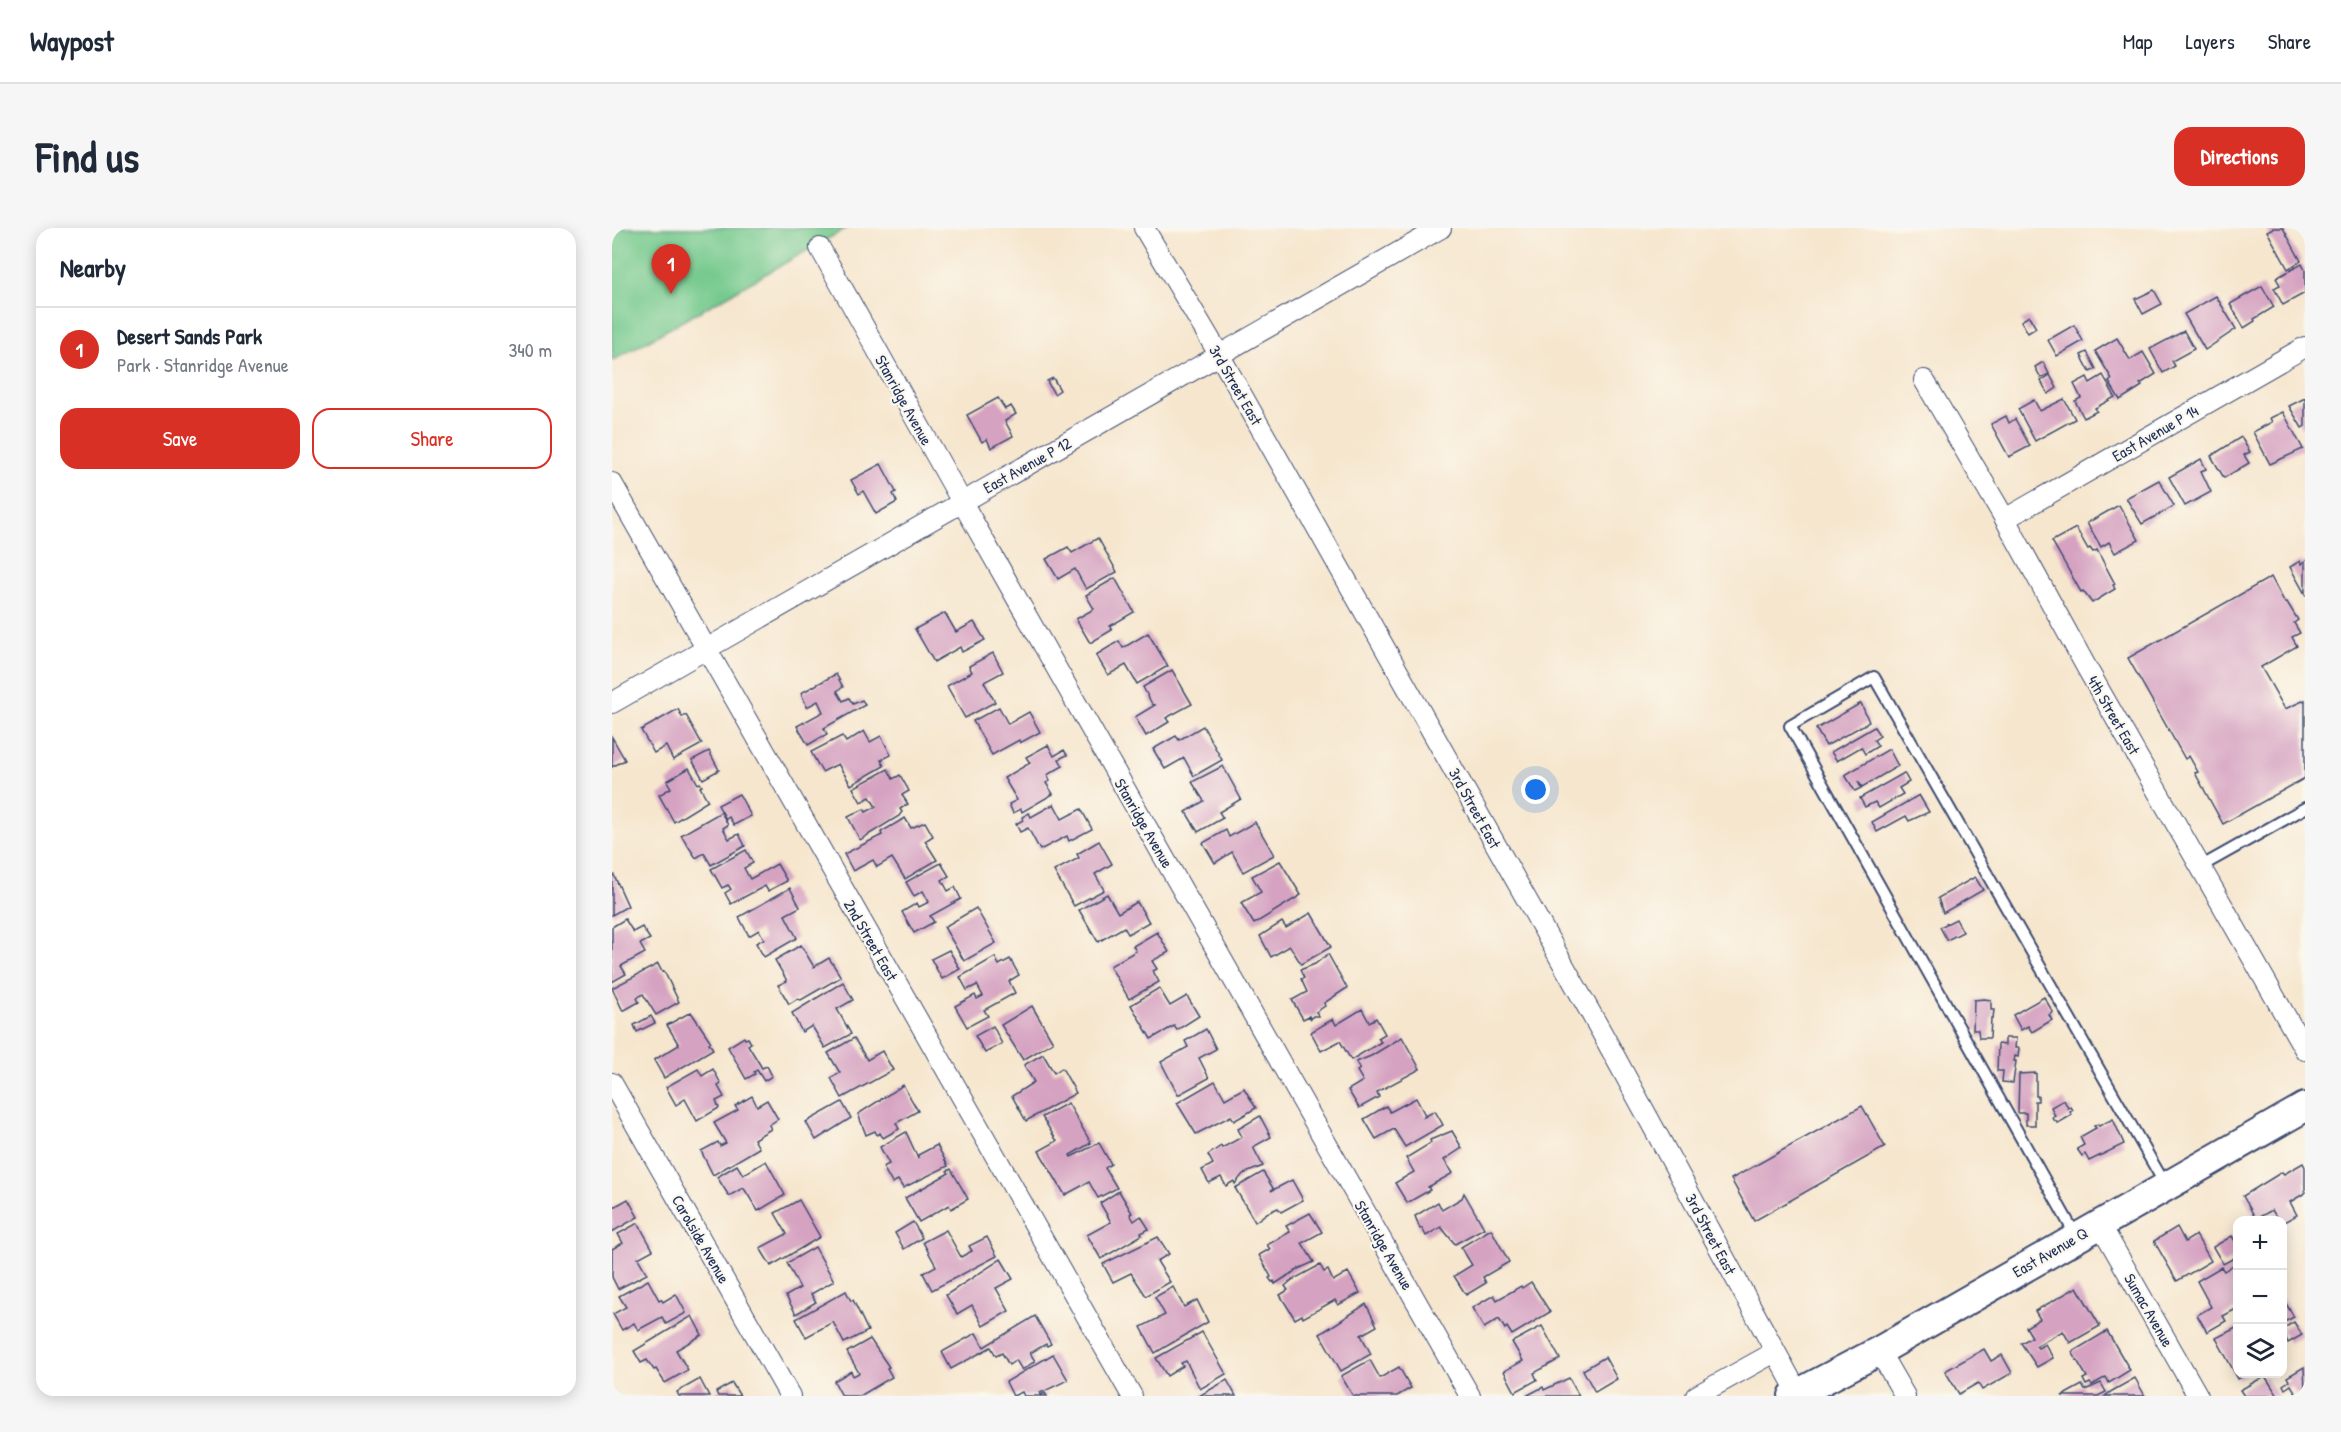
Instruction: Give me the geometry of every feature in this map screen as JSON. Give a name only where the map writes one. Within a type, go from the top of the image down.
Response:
[{"type":"street","name":"3rd Street East","points":[[1144,228],[1220,356],[1602,1033],[1775,1352],[1796,1395]]},
{"type":"street","name":"East Avenue P 12","points":[[612,703],[1442,228]]},
{"type":"street","name":"Stanridge Avenue","points":[[820,248],[1470,1396]]},
{"type":"street","name":"East Avenue P 14","points":[[2005,519],[2305,346]]},
{"type":"street","name":"4th Street East","points":[[1924,380],[2305,1050]]},
{"type":"street","name":"2nd Street East","points":[[612,483],[1132,1396]]},
{"type":"street","name":"Carolside Avenue","points":[[612,1083],[790,1396]]},
{"type":"street","name":"East Avenue Q","points":[[1796,1395],[1879,1351],[2305,1107]]},
{"type":"street","name":"Sumac Avenue","points":[[2088,1230],[2198,1396]]},
{"type":"street","points":[[1879,1351],[1905,1396]]},
{"type":"street","points":[[1696,1396],[1775,1352]]},
{"type":"lane","points":[[2088,1230],[1790,726],[1874,677],[2166,1186]]},
{"type":"lane","points":[[2200,867],[2305,808]]},
{"type":"green space","points":[[612,228],[847,228],[612,361]]},
{"type":"building","points":[[2273,228],[2283,228],[2301,261],[2288,269],[2267,231]]},
{"type":"building","points":[[2302,264],[2305,270],[2305,293],[2283,305],[2274,288],[2280,285],[2276,278]]},
{"type":"building","points":[[2262,286],[2274,307],[2244,328],[2230,304]]},
{"type":"building","points":[[2154,290],[2162,304],[2143,314],[2135,299]]},
{"type":"building","points":[[2216,296],[2236,329],[2205,350],[2184,314]]},
{"type":"building","points":[[2029,316],[2036,328],[2028,333],[2021,321]]},
{"type":"building","points":[[2074,325],[2083,341],[2057,356],[2048,340]]},
{"type":"building","points":[[2184,331],[2194,349],[2172,361],[2175,366],[2163,373],[2150,349]]},
{"type":"building","points":[[2117,338],[2130,360],[2143,352],[2156,374],[2120,400],[2109,382],[2112,379],[2095,351]]},
{"type":"building","points":[[2087,352],[2096,369],[2090,372],[2081,355]]},
{"type":"building","points":[[2043,362],[2049,374],[2041,378],[2035,367]]},
{"type":"building","points":[[2050,375],[2057,388],[2048,394],[2041,381]]},
{"type":"building","points":[[2103,375],[2115,397],[2095,408],[2097,411],[2084,418],[2075,401],[2081,398],[2074,384],[2087,377],[2090,383]]},
{"type":"building","points":[[1053,378],[1060,390],[1054,394],[1047,381]]},
{"type":"building","points":[[998,398],[1005,409],[1011,406],[1016,414],[1005,421],[1013,436],[991,448],[987,439],[982,442],[967,415]]},
{"type":"building","points":[[2305,398],[2305,426],[2302,428],[2289,406]]},
{"type":"building","points":[[2064,399],[2075,419],[2035,441],[2018,409],[2034,400],[2040,411]]},
{"type":"building","points":[[2283,412],[2303,449],[2270,464],[2253,432],[2272,422],[2270,418]]},
{"type":"building","points":[[2006,416],[2009,423],[2015,419],[2030,446],[2009,457],[1991,424]]},
{"type":"building","points":[[2241,437],[2250,452],[2244,455],[2249,463],[2224,478],[2211,456]]},
{"type":"building","points":[[2201,459],[2206,469],[2201,471],[2211,492],[2185,506],[2169,477]]},
{"type":"building","points":[[881,464],[896,492],[893,494],[897,502],[876,514],[863,491],[859,494],[851,480]]},
{"type":"building","points":[[2159,480],[2174,506],[2142,524],[2126,498]]},
{"type":"building","points":[[2119,505],[2139,540],[2115,553],[2109,542],[2101,547],[2087,523]]},
{"type":"building","points":[[2076,528],[2088,549],[2090,548],[2093,552],[2097,550],[2115,584],[2113,585],[2115,589],[2092,603],[2083,591],[2081,592],[2052,541]]},
{"type":"building","points":[[1098,538],[1117,572],[1086,589],[1075,569],[1058,579],[1046,559],[1068,547],[1072,553]]},
{"type":"building","points":[[2300,561],[2301,564],[2305,561],[2305,594],[2290,567]]},
{"type":"building","points":[[2271,577],[2285,603],[2287,602],[2298,620],[2294,623],[2300,633],[2292,637],[2297,646],[2261,667],[2285,709],[2305,700],[2305,778],[2223,824],[2195,773],[2198,772],[2189,756],[2185,759],[2128,658]]},
{"type":"building","points":[[1115,578],[1134,612],[1110,626],[1112,630],[1090,643],[1076,619],[1094,609],[1086,595]]},
{"type":"building","points":[[945,613],[956,632],[974,622],[985,640],[962,652],[960,647],[934,662],[915,629]]},
{"type":"building","points":[[1148,633],[1168,666],[1137,684],[1126,665],[1108,675],[1096,655],[1119,641],[1123,648]]},
{"type":"building","points":[[993,653],[1003,672],[984,682],[995,702],[965,718],[947,686],[972,672],[969,666]]},
{"type":"building","points":[[1172,670],[1192,704],[1166,718],[1169,722],[1146,736],[1135,717],[1155,705],[1152,704],[1143,687]]},
{"type":"building","points":[[836,674],[843,687],[837,691],[843,701],[849,698],[853,704],[862,700],[865,705],[824,728],[827,734],[808,745],[797,726],[823,712],[818,701],[807,707],[801,693]]},
{"type":"building","points":[[1861,703],[1869,722],[1826,746],[1816,729]]},
{"type":"building","points":[[999,707],[1008,724],[1029,712],[1040,732],[1020,743],[1019,740],[992,755],[973,721]]},
{"type":"building","points":[[678,709],[682,717],[686,715],[702,744],[673,760],[666,746],[654,753],[641,730]]},
{"type":"building","points":[[1203,726],[1222,760],[1194,776],[1184,758],[1165,769],[1153,749],[1176,736],[1179,740]]},
{"type":"building","points":[[1874,727],[1880,736],[1874,740],[1878,746],[1865,754],[1861,747],[1837,761],[1831,752]]},
{"type":"building","points":[[864,731],[870,742],[881,736],[891,755],[881,760],[884,766],[851,785],[838,764],[822,772],[811,752],[842,736],[846,742]]},
{"type":"building","points":[[612,737],[625,760],[612,767]]},
{"type":"building","points":[[1048,745],[1054,756],[1064,750],[1067,755],[1059,759],[1063,766],[1047,775],[1050,781],[1046,783],[1053,794],[1022,812],[1021,809],[1013,813],[1009,804],[1017,800],[1004,778],[1030,763],[1026,757]]},
{"type":"building","points":[[1889,749],[1898,766],[1862,787],[1858,781],[1861,788],[1855,791],[1845,775]]},
{"type":"building","points":[[709,751],[719,770],[703,779],[692,760]]},
{"type":"building","points":[[1223,766],[1241,799],[1219,812],[1223,818],[1198,832],[1186,812],[1204,801],[1192,782]]},
{"type":"building","points":[[689,768],[698,784],[702,786],[700,787],[708,801],[674,822],[659,795],[671,788],[667,781]]},
{"type":"building","points":[[888,769],[893,779],[900,775],[909,791],[902,795],[908,804],[900,809],[902,812],[899,816],[860,840],[848,817],[864,809],[866,812],[876,807],[870,797],[861,802],[853,788]]},
{"type":"building","points":[[1904,773],[1909,782],[1899,788],[1903,794],[1879,808],[1875,802],[1865,807],[1860,798]]},
{"type":"building","points":[[739,794],[751,816],[734,825],[729,817],[726,819],[718,805]]},
{"type":"building","points":[[1919,795],[1929,812],[1909,821],[1906,816],[1877,832],[1872,822]]},
{"type":"building","points":[[1054,804],[1062,819],[1081,809],[1092,829],[1069,841],[1067,836],[1040,850],[1028,828],[1020,832],[1016,824],[1029,813],[1031,817]]},
{"type":"building","points":[[721,812],[728,825],[723,828],[729,839],[739,834],[745,846],[711,865],[704,853],[696,858],[681,835]]},
{"type":"building","points":[[905,818],[911,828],[925,822],[933,836],[925,841],[937,860],[905,879],[892,858],[877,867],[873,860],[853,871],[844,854],[882,835],[881,832]]},
{"type":"building","points":[[1255,822],[1274,855],[1243,872],[1232,852],[1215,863],[1203,843],[1226,830],[1229,837]]},
{"type":"building","points":[[1099,841],[1112,864],[1095,874],[1104,890],[1074,906],[1054,871],[1079,858],[1077,854]]},
{"type":"building","points":[[746,850],[753,863],[744,868],[750,879],[777,864],[787,881],[768,891],[765,886],[731,904],[725,893],[731,889],[728,885],[722,888],[711,869]]},
{"type":"building","points":[[1280,861],[1301,895],[1254,924],[1241,903],[1261,892],[1252,876]]},
{"type":"building","points":[[941,863],[949,876],[942,880],[948,891],[955,887],[961,899],[930,916],[934,922],[914,933],[902,912],[917,903],[919,907],[929,902],[923,891],[914,896],[906,882]]},
{"type":"building","points":[[614,875],[628,906],[612,915],[612,876]]},
{"type":"building","points":[[1975,877],[1983,890],[1943,913],[1938,898]]},
{"type":"building","points":[[790,888],[800,907],[785,915],[797,938],[764,957],[756,943],[764,939],[759,930],[749,936],[739,917]]},
{"type":"building","points":[[1107,894],[1118,913],[1137,902],[1149,922],[1128,934],[1124,927],[1098,942],[1079,910]]},
{"type":"building","points":[[976,908],[996,943],[964,961],[944,927]]},
{"type":"building","points":[[1311,913],[1331,947],[1301,964],[1290,946],[1271,957],[1260,936],[1282,922],[1286,928]]},
{"type":"building","points":[[625,919],[633,932],[642,927],[650,939],[640,944],[645,953],[621,966],[626,974],[612,982],[612,927]]},
{"type":"building","points":[[1956,919],[1963,932],[1947,940],[1940,927]]},
{"type":"building","points":[[1157,932],[1169,952],[1152,961],[1157,969],[1153,971],[1159,982],[1129,999],[1110,966],[1136,951],[1133,946]]},
{"type":"building","points":[[801,945],[814,967],[829,958],[841,977],[801,1000],[797,999],[789,1004],[778,985],[787,981],[775,960]]},
{"type":"building","points":[[949,950],[960,969],[942,979],[931,959]]},
{"type":"building","points":[[1328,954],[1347,988],[1324,1003],[1325,1006],[1316,1012],[1319,1016],[1313,1016],[1311,1019],[1309,1016],[1303,1019],[1292,1000],[1307,992],[1300,970],[1315,964]]},
{"type":"building","points":[[995,957],[999,965],[1010,959],[1019,975],[1009,981],[1015,993],[984,1010],[988,1016],[967,1027],[955,1006],[975,995],[977,999],[983,996],[977,985],[967,990],[960,977]]},
{"type":"building","points":[[658,964],[662,972],[664,971],[679,1002],[656,1015],[643,994],[637,998],[639,1002],[623,1011],[612,988]]},
{"type":"building","points":[[843,982],[853,1000],[837,1009],[851,1034],[825,1048],[812,1026],[802,1032],[792,1013]]},
{"type":"building","points":[[1159,988],[1170,1006],[1187,996],[1199,1016],[1177,1030],[1174,1026],[1151,1039],[1131,1005]]},
{"type":"building","points":[[2044,997],[2053,1012],[2049,1015],[2052,1020],[2032,1032],[2028,1026],[2021,1030],[2013,1015]]},
{"type":"building","points":[[1974,1000],[1991,1000],[1991,1010],[1994,1010],[1993,1018],[1991,1018],[1990,1038],[1979,1038],[1978,1030],[1973,1030]]},
{"type":"building","points":[[1032,1006],[1053,1042],[1023,1060],[1001,1025]]},
{"type":"building","points":[[1362,1009],[1369,1022],[1376,1018],[1385,1034],[1378,1038],[1381,1042],[1351,1060],[1340,1041],[1321,1051],[1311,1032],[1333,1019],[1336,1025]]},
{"type":"building","points":[[691,1012],[711,1042],[709,1043],[713,1049],[664,1078],[654,1060],[679,1045],[667,1025]]},
{"type":"building","points":[[651,1016],[655,1023],[637,1032],[634,1025]]},
{"type":"building","points":[[993,1026],[1002,1044],[985,1053],[975,1036]]},
{"type":"building","points":[[1206,1029],[1216,1049],[1199,1058],[1209,1078],[1178,1095],[1161,1062],[1188,1047],[1185,1041]]},
{"type":"building","points":[[744,1037],[748,1038],[751,1043],[748,1045],[762,1068],[767,1066],[772,1076],[764,1081],[757,1070],[755,1074],[746,1079],[728,1047]]},
{"type":"building","points":[[1402,1037],[1420,1069],[1377,1092],[1379,1097],[1359,1108],[1348,1090],[1363,1081],[1357,1071],[1360,1069],[1356,1062],[1371,1056]]},
{"type":"building","points":[[854,1038],[867,1060],[882,1051],[893,1070],[842,1098],[831,1078],[840,1073],[828,1053]]},
{"type":"building","points":[[2005,1038],[2016,1038],[2015,1048],[2019,1048],[2018,1057],[2015,1056],[2014,1061],[2016,1061],[2013,1083],[2002,1082],[2003,1071],[1997,1071],[1998,1044],[2005,1045]]},
{"type":"building","points":[[1043,1054],[1054,1073],[1062,1068],[1076,1093],[1026,1121],[1012,1096],[1034,1082],[1024,1065]]},
{"type":"building","points":[[698,1069],[702,1076],[713,1069],[721,1084],[718,1086],[724,1097],[716,1101],[719,1108],[697,1121],[685,1099],[676,1105],[666,1087]]},
{"type":"building","points":[[2036,1073],[2038,1101],[2035,1101],[2035,1125],[2026,1125],[2026,1113],[2018,1113],[2019,1074]]},
{"type":"building","points":[[1215,1081],[1225,1099],[1244,1088],[1256,1108],[1234,1121],[1231,1116],[1196,1134],[1177,1103]]},
{"type":"building","points":[[903,1085],[918,1111],[896,1123],[899,1129],[883,1138],[875,1131],[866,1135],[858,1114]]},
{"type":"building","points":[[752,1096],[757,1106],[767,1100],[778,1119],[769,1125],[771,1129],[754,1139],[759,1148],[713,1175],[701,1151],[718,1142],[720,1146],[726,1143],[714,1123],[738,1110],[735,1106]]},
{"type":"building","points":[[1416,1098],[1424,1117],[1435,1111],[1443,1125],[1405,1147],[1394,1129],[1376,1139],[1364,1119],[1386,1106],[1390,1112]]},
{"type":"building","points":[[2064,1100],[2068,1108],[2071,1107],[2073,1110],[2070,1112],[2072,1115],[2058,1123],[2052,1118],[2055,1116],[2051,1107]]},
{"type":"building","points":[[842,1102],[851,1118],[816,1140],[806,1122]]},
{"type":"building","points":[[1068,1103],[1091,1143],[1070,1155],[1071,1157],[1099,1143],[1111,1164],[1105,1168],[1117,1188],[1098,1198],[1089,1182],[1065,1195],[1039,1151],[1057,1141],[1042,1117]]},
{"type":"building","points":[[1862,1106],[1885,1147],[1754,1221],[1731,1179]]},
{"type":"building","points":[[1260,1116],[1271,1137],[1253,1147],[1263,1166],[1243,1174],[1235,1184],[1234,1181],[1226,1186],[1221,1177],[1209,1183],[1202,1170],[1213,1164],[1208,1155],[1221,1146],[1222,1148],[1242,1137],[1238,1129]]},
{"type":"building","points":[[2113,1119],[2124,1144],[2089,1161],[2085,1154],[2082,1156],[2077,1149],[2084,1145],[2080,1137],[2096,1128],[2094,1126]]},
{"type":"building","points":[[1452,1131],[1462,1148],[1444,1160],[1453,1173],[1428,1187],[1430,1190],[1407,1203],[1395,1183],[1414,1172],[1406,1158],[1431,1143],[1430,1140]]},
{"type":"building","points":[[906,1132],[918,1158],[918,1155],[937,1145],[948,1166],[903,1188],[898,1180],[892,1183],[883,1167],[889,1164],[880,1147]]},
{"type":"building","points":[[766,1161],[785,1195],[758,1211],[743,1188],[729,1196],[717,1177],[737,1165],[743,1175]]},
{"type":"building","points":[[2303,1163],[2305,1167],[2305,1193],[2290,1202],[2297,1215],[2287,1220],[2287,1216],[2276,1216],[2272,1210],[2261,1216],[2254,1216],[2243,1196],[2282,1172],[2284,1174]]},
{"type":"building","points":[[951,1169],[968,1199],[951,1209],[949,1205],[919,1222],[905,1198],[949,1173],[947,1171]]},
{"type":"building","points":[[1263,1172],[1273,1188],[1271,1191],[1292,1180],[1303,1200],[1281,1212],[1278,1208],[1267,1213],[1255,1222],[1235,1188]]},
{"type":"building","points":[[1119,1191],[1134,1221],[1141,1216],[1149,1229],[1101,1259],[1087,1235],[1111,1222],[1100,1203]]},
{"type":"building","points":[[1464,1193],[1484,1228],[1455,1244],[1441,1227],[1426,1236],[1422,1228],[1420,1229],[1415,1216],[1438,1202],[1442,1210],[1462,1198]]},
{"type":"building","points":[[628,1199],[638,1217],[612,1232],[612,1208]]},
{"type":"building","points":[[799,1200],[820,1237],[771,1266],[760,1248],[787,1234],[775,1213]]},
{"type":"building","points":[[1310,1213],[1322,1232],[1302,1243],[1314,1262],[1275,1284],[1269,1278],[1271,1277],[1259,1255],[1270,1249],[1267,1245],[1290,1232],[1286,1226]]},
{"type":"building","points":[[913,1222],[922,1238],[904,1249],[895,1233]]},
{"type":"building","points":[[638,1223],[653,1250],[638,1258],[647,1274],[618,1289],[612,1277],[612,1249],[623,1243],[618,1234]]},
{"type":"building","points":[[2177,1227],[2185,1242],[2196,1235],[2211,1261],[2177,1281],[2154,1241]]},
{"type":"building","points":[[1491,1229],[1509,1262],[1483,1277],[1486,1283],[1466,1295],[1454,1276],[1472,1265],[1461,1247]]},
{"type":"building","points":[[946,1230],[961,1257],[972,1251],[969,1246],[987,1237],[997,1256],[932,1290],[923,1273],[936,1266],[923,1242]]},
{"type":"building","points":[[2232,1236],[2233,1259],[2223,1264],[2213,1247]]},
{"type":"building","points":[[1158,1237],[1169,1254],[1157,1261],[1170,1282],[1146,1296],[1131,1273],[1113,1282],[1103,1264]]},
{"type":"building","points":[[815,1247],[834,1281],[811,1294],[816,1302],[796,1314],[786,1296],[800,1288],[787,1263]]},
{"type":"building","points":[[1001,1259],[1013,1279],[996,1288],[1009,1311],[983,1326],[972,1305],[957,1314],[946,1295]]},
{"type":"building","points":[[1320,1265],[1324,1272],[1328,1270],[1333,1281],[1348,1272],[1360,1293],[1338,1305],[1335,1300],[1303,1318],[1302,1315],[1295,1319],[1280,1295],[1288,1290],[1285,1286],[1292,1280]]},
{"type":"building","points":[[2233,1265],[2233,1311],[2223,1316],[2226,1321],[2207,1332],[2197,1315],[2211,1307],[2197,1281],[2221,1267],[2224,1271]]},
{"type":"building","points":[[648,1280],[659,1300],[663,1302],[676,1294],[686,1313],[666,1324],[662,1317],[638,1330],[634,1323],[622,1330],[613,1314],[626,1307],[619,1296]]},
{"type":"building","points":[[1531,1282],[1550,1312],[1512,1335],[1499,1319],[1484,1328],[1472,1308],[1494,1295],[1497,1300]]},
{"type":"building","points":[[1173,1287],[1184,1307],[1197,1300],[1208,1322],[1155,1353],[1141,1327],[1165,1315],[1155,1297]]},
{"type":"building","points":[[2077,1287],[2100,1326],[2070,1343],[2063,1331],[2036,1346],[2038,1348],[2045,1344],[2053,1358],[2037,1367],[2021,1343],[2032,1337],[2026,1327],[2040,1319],[2035,1311]]},
{"type":"building","points":[[846,1291],[868,1331],[844,1343],[833,1322],[806,1337],[796,1319]]},
{"type":"building","points":[[1366,1304],[1377,1326],[1361,1335],[1371,1354],[1341,1371],[1320,1334]]},
{"type":"building","points":[[2287,1305],[2294,1317],[2287,1320]]},
{"type":"building","points":[[692,1316],[702,1335],[676,1350],[688,1370],[665,1383],[647,1360],[641,1363],[634,1351]]},
{"type":"building","points":[[1035,1316],[1051,1344],[1047,1346],[1046,1344],[1030,1353],[1035,1361],[1022,1370],[1016,1360],[1009,1365],[1002,1353],[996,1356],[991,1347],[951,1369],[942,1352],[976,1333],[984,1347]]},
{"type":"building","points":[[2294,1322],[2302,1335],[2288,1343],[2287,1326]]},
{"type":"building","points":[[1542,1326],[1560,1359],[1534,1373],[1537,1380],[1515,1392],[1504,1371],[1523,1361],[1512,1342]]},
{"type":"building","points":[[2233,1330],[2233,1370],[2216,1338]]},
{"type":"building","points":[[2107,1331],[2130,1370],[2109,1383],[2106,1377],[2092,1385],[2090,1383],[2086,1385],[2083,1379],[2087,1377],[2072,1352]]},
{"type":"building","points":[[1202,1332],[1226,1374],[1200,1389],[1186,1361],[1181,1363],[1183,1366],[1167,1376],[1156,1358]]},
{"type":"building","points":[[870,1339],[889,1367],[887,1368],[892,1377],[860,1396],[842,1396],[834,1381],[851,1371],[853,1376],[859,1373],[847,1352]]},
{"type":"building","points":[[1984,1349],[1991,1361],[2002,1355],[2012,1373],[1982,1390],[1978,1383],[1959,1394],[1945,1371]]},
{"type":"building","points":[[1053,1354],[1068,1380],[1040,1393],[1041,1395],[1045,1393],[1047,1396],[1024,1396],[1022,1392],[1013,1396],[1006,1382]]},
{"type":"building","points":[[1605,1357],[1617,1379],[1595,1392],[1583,1370]]},
{"type":"building","points":[[1370,1360],[1380,1378],[1399,1367],[1411,1388],[1397,1396],[1353,1396],[1341,1376]]},
{"type":"building","points":[[2304,1367],[2305,1390],[2297,1395],[2291,1385],[2285,1389],[2283,1385],[2289,1381],[2287,1377]]},
{"type":"building","points":[[1569,1378],[1579,1396],[1526,1396],[1543,1387],[1544,1390]]},
{"type":"building","points":[[2135,1378],[2145,1396],[2105,1396],[2112,1391]]},
{"type":"building","points":[[2261,1378],[2266,1378],[2278,1396],[2244,1396],[2240,1390]]},
{"type":"building","points":[[700,1379],[709,1396],[679,1396],[677,1392]]},
{"type":"building","points":[[1227,1380],[1236,1396],[1199,1396]]},
{"type":"building","points":[[732,1383],[740,1396],[718,1396],[716,1392]]},
{"type":"building","points":[[2101,1383],[2106,1392],[2098,1396],[2062,1396],[2082,1385],[2085,1390]]},
{"type":"place","name":"Desert Sands Park","points":[[671,294]]}]
